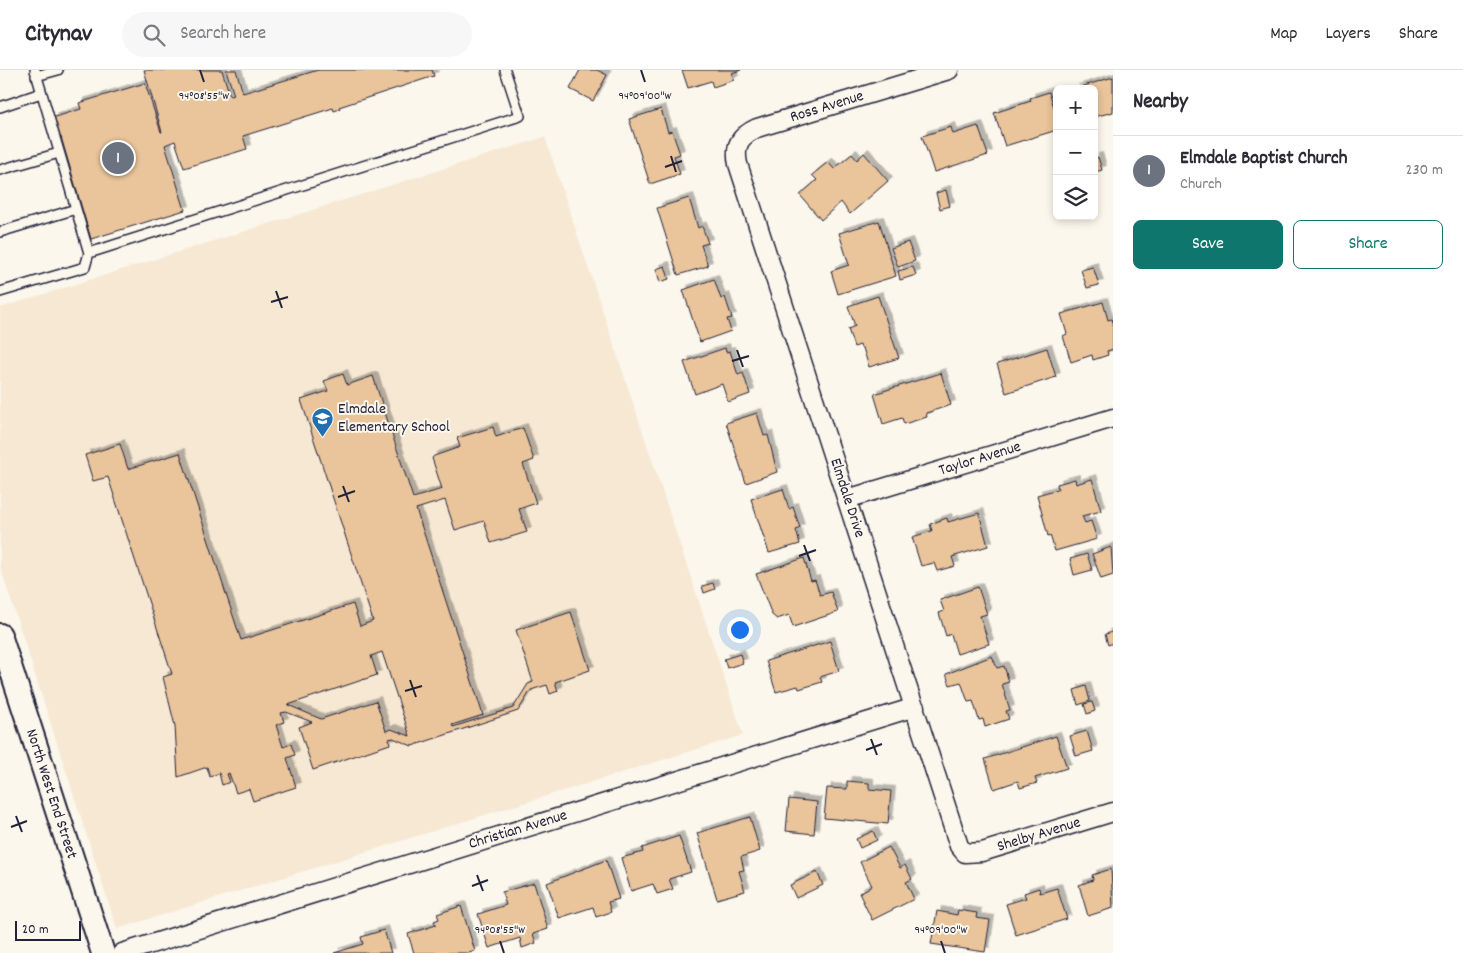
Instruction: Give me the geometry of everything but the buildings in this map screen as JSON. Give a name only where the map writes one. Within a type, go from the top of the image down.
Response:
[{"type":"street","name":"Ross Avenue","points":[[738,142],[745,134],[757,128],[949,70]]},
{"type":"street","name":"Elmdale Drive","points":[[738,142],[735,152],[738,164],[915,707],[956,839],[964,853]]},
{"type":"street","name":"Taylor Avenue","points":[[847,499],[1113,418]]},
{"type":"street","name":"North West End Street","points":[[0,634],[103,953]]},
{"type":"street","name":"Christian Avenue","points":[[122,953],[915,707]]},
{"type":"street","name":"Shelby Avenue","points":[[964,853],[982,852],[1113,812]]},
{"type":"lane","points":[[0,292],[85,267],[89,253],[36,73],[58,70]]},
{"type":"lane","points":[[89,253],[520,116],[505,70]]},
{"type":"lane","points":[[0,106],[41,94]]},
{"type":"lane","points":[[0,170],[59,153]]},
{"type":"lane","points":[[0,232],[76,209]]},
{"type":"shaded area","name":"Elmdale Elementary School","points":[[545,137],[743,735],[117,929],[0,566],[0,308]]},
{"type":"place","name":"Elmdale Baptist Church","points":[[118,158]]},
{"type":"place","name":"Elmdale Elementary School","points":[[322,437]]}]
